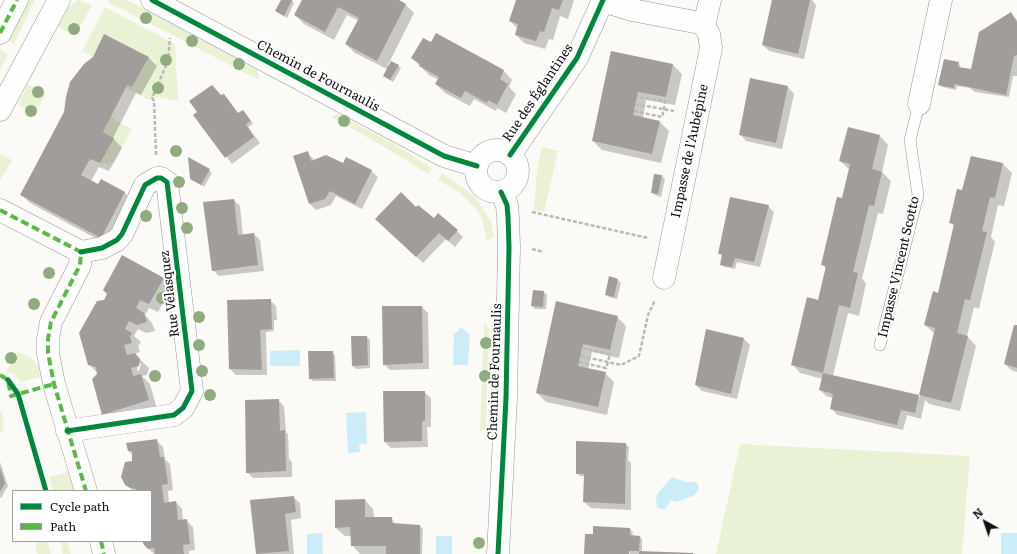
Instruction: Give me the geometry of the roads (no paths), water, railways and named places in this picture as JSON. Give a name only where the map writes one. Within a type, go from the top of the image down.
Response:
[{"type":"street","points":[[0,33],[17,0]]},
{"type":"street","points":[[0,110],[59,0]]},
{"type":"street","name":"Chemin de Fournaulis","points":[[152,0],[444,156],[477,166]]},
{"type":"street","points":[[603,0],[632,10],[700,23],[704,26],[710,0]]},
{"type":"street","name":"Rue des Églantines","points":[[510,155],[577,58],[603,0]]},
{"type":"street","name":"Impasse Vincent Scotto","points":[[919,104],[941,0]]},
{"type":"street","name":"Impasse de l'Aubépine","points":[[664,278],[711,48],[709,34],[704,26]]},
{"type":"street","points":[[492,151],[502,151],[510,155],[516,162],[518,172],[513,184],[502,192],[492,192],[484,188],[478,180],[477,166],[484,155],[492,151]]},
{"type":"street","name":"Rue Vélasquez","points":[[67,431],[167,417],[178,413],[191,396],[192,386],[168,185],[164,180],[156,178],[145,185],[122,234],[117,240],[102,248],[81,252]]},
{"type":"street","name":"Chemin de Fournaulis","points":[[498,554],[506,398],[509,247],[507,205],[502,192]]},
{"type":"street","points":[[0,210],[81,252],[80,265],[51,322],[48,339],[48,362],[67,431],[86,490]]},
{"type":"street","points":[[101,542],[104,554]]},
{"type":"lane","name":"Impasse Vincent Scotto","points":[[880,345],[918,195],[910,140],[919,104]]},
{"type":"water","points":[[460,328],[464,329],[470,334],[468,365],[453,365],[454,333],[456,333]]},
{"type":"water","points":[[300,350],[300,366],[270,366],[270,351]]},
{"type":"water","points":[[366,412],[367,444],[359,444],[360,452],[348,453],[346,413]]},
{"type":"water","points":[[672,477],[686,482],[697,482],[699,488],[695,495],[677,502],[671,500],[665,509],[660,509],[657,507],[657,494]]},
{"type":"water","points":[[322,533],[323,554],[307,554],[307,534]]},
{"type":"water","points":[[1001,533],[1017,533],[1017,554],[1001,554]]},
{"type":"water","points":[[436,536],[452,536],[452,554],[436,554]]}]
